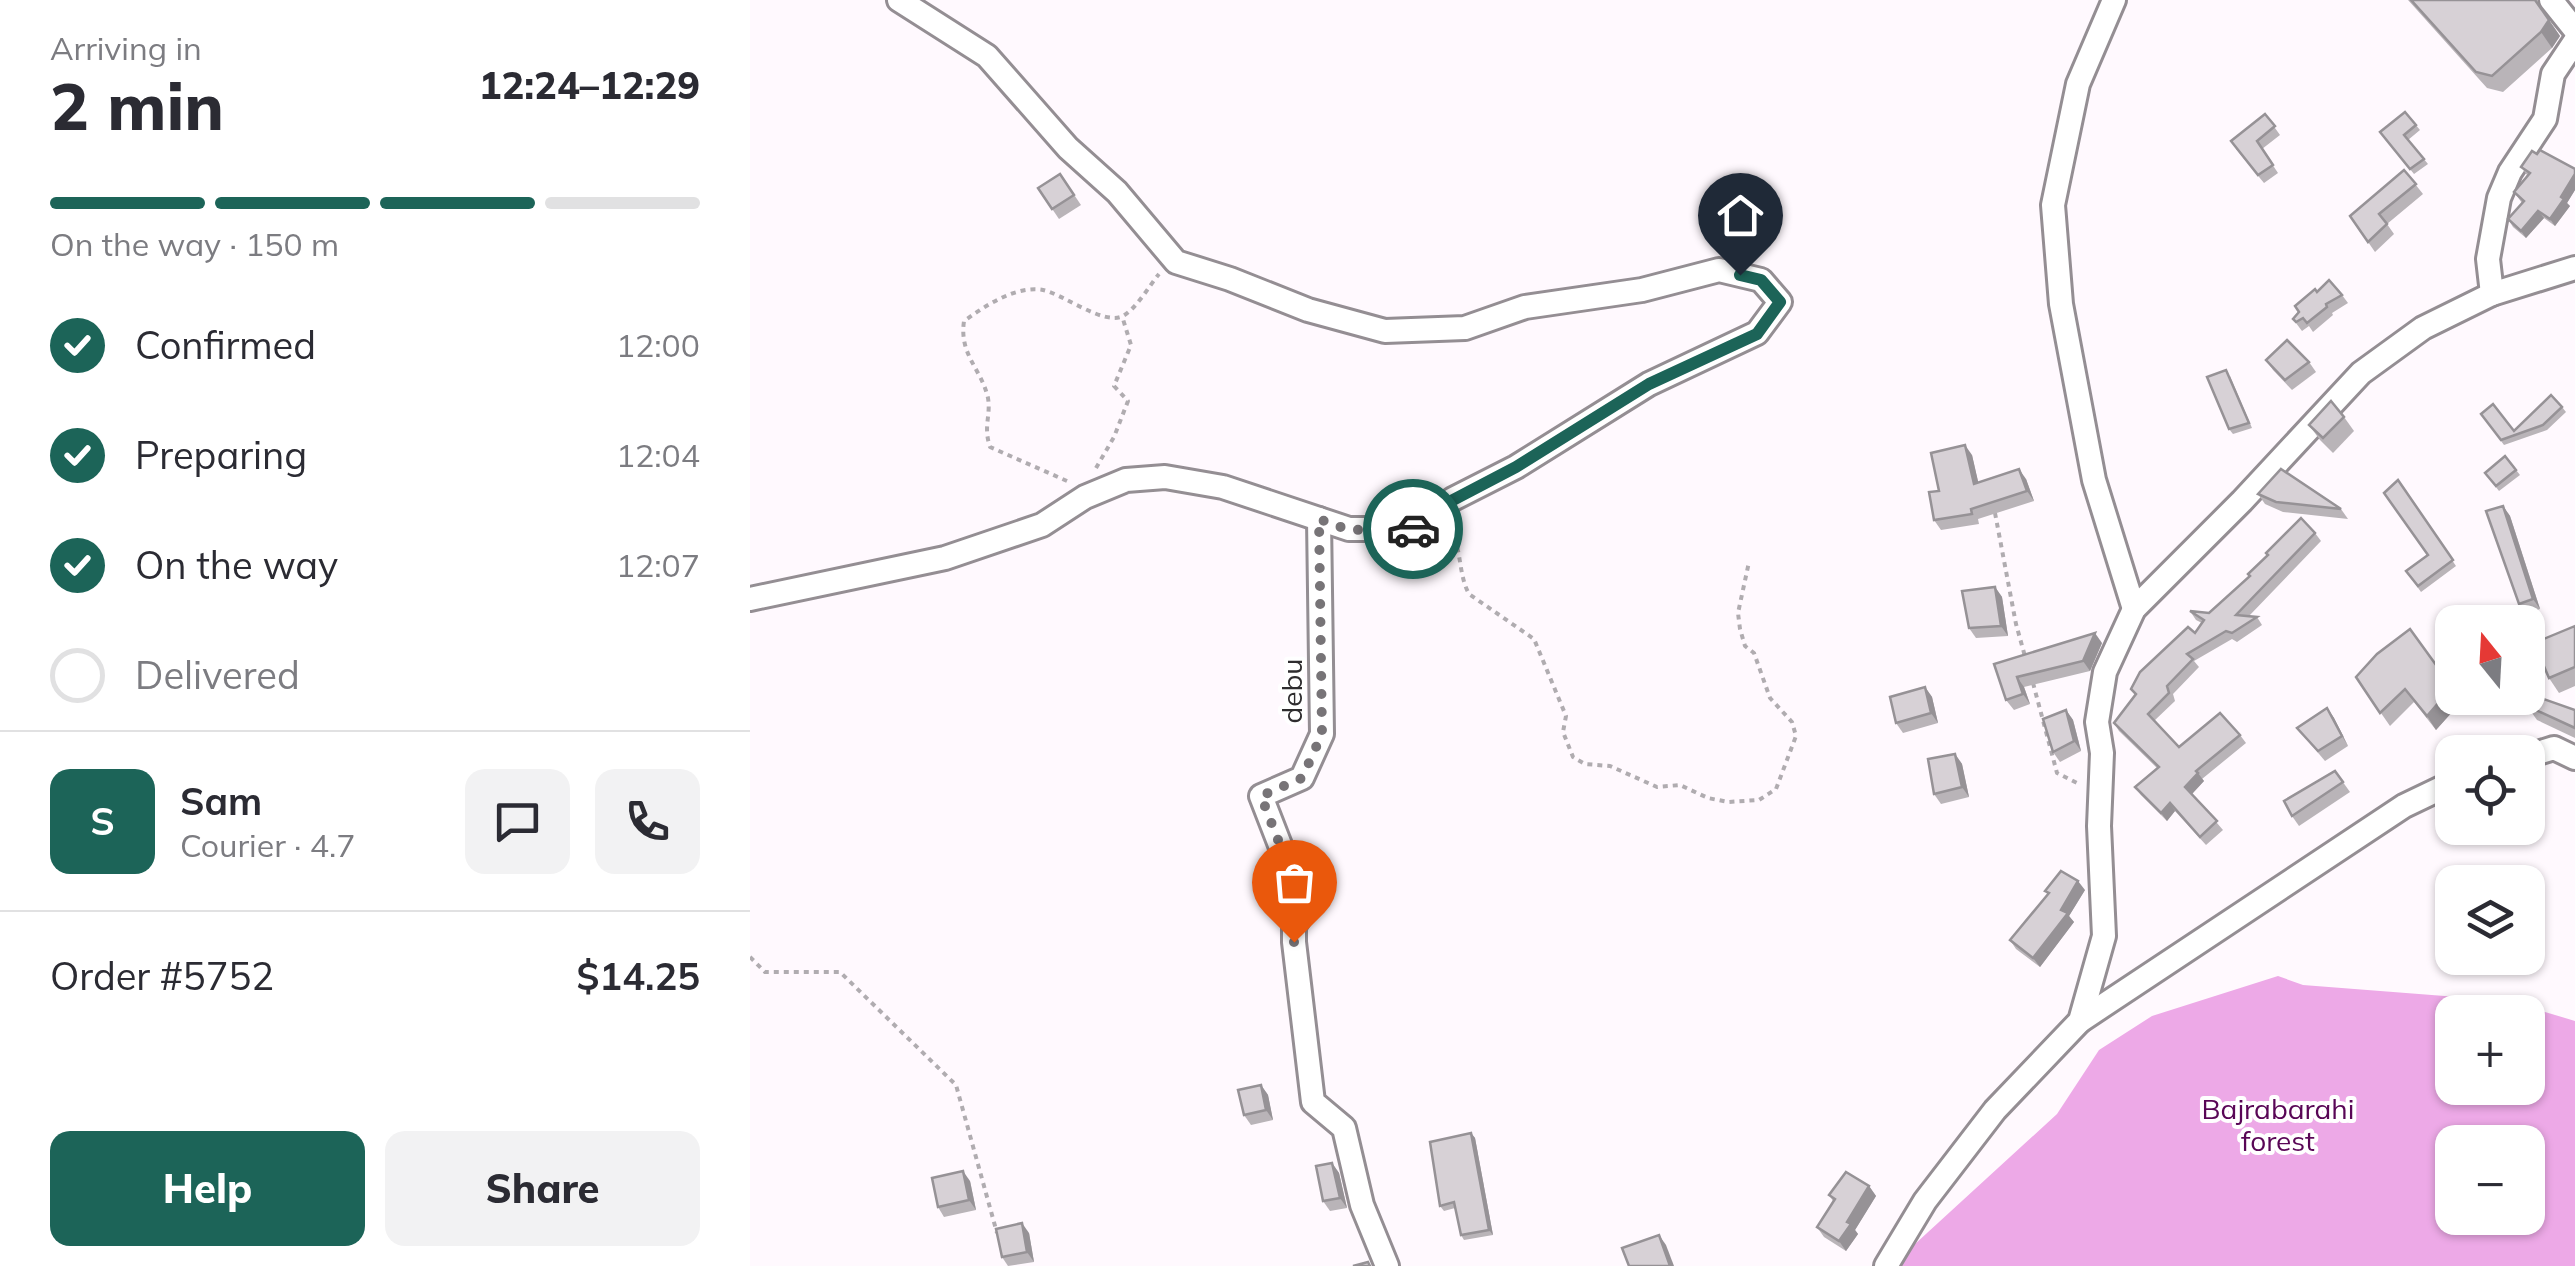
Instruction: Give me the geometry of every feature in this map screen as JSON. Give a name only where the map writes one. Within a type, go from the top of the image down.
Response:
[{"type":"street","points":[[750,600],[945,558],[1042,524],[1083,495],[1126,480],[1165,477],[1223,487],[1349,530],[1415,529],[1453,500],[1516,467],[1649,384],[1757,334],[1780,302],[1761,280],[1719,270],[1642,290],[1525,307],[1466,328],[1385,331],[1308,310],[1230,278],[1176,262],[1117,192],[1068,148],[986,56],[899,0]]},
{"type":"street","points":[[2114,0],[2078,84],[2053,204],[2060,304],[2094,480],[2134,609]]},
{"type":"street","points":[[2551,0],[2575,30]]},
{"type":"street","points":[[2492,294],[2488,259],[2499,198],[2510,172],[2544,118],[2553,74],[2575,41]]},
{"type":"street","points":[[2080,1021],[2104,936],[2099,820],[2102,753],[2097,722],[2105,672],[2134,609],[2361,373],[2423,328],[2492,294],[2575,268]]},
{"type":"street","name":"debu","points":[[1319,519],[1322,734],[1302,778],[1261,796],[1294,881],[1301,915],[1294,926],[1294,942],[1313,1102],[1344,1128],[1362,1205],[1387,1266]]},
{"type":"street","points":[[2545,751],[2554,748],[2575,758]]},
{"type":"street","points":[[1886,1266],[1926,1201],[1995,1110],[2080,1021],[2404,806],[2435,791]]},
{"type":"path","points":[[1122,316],[1162,270],[1176,262]]},
{"type":"path","points":[[1042,290],[1100,314],[1122,316],[1131,345],[1114,386],[1128,401],[1083,495],[1063,477],[990,447],[984,431],[989,401],[962,340],[964,321],[1016,292],[1042,290]]},
{"type":"path","points":[[1992,505],[2016,624],[2057,773],[2084,786]]},
{"type":"path","points":[[1415,529],[1450,529],[1468,594],[1534,639],[1566,716],[1563,732],[1572,757],[1585,764],[1610,766],[1658,787],[1680,784],[1708,798],[1728,802],[1759,800],[1776,789],[1796,736],[1792,722],[1770,698],[1754,653],[1745,646],[1740,630],[1738,613],[1749,562]]},
{"type":"path","points":[[750,957],[765,972],[840,972],[956,1085],[1002,1248]]},
{"type":"green space","name":"Bajrabarahi forest","points":[[2278,976],[2303,985],[2435,995],[2435,1105],[2545,1105],[2545,1012],[2575,1021],[2575,1266],[1891,1266],[2057,1114],[2099,1050],[2152,1016]]},
{"type":"building","points":[[2411,0],[2535,0],[2549,20],[2492,76],[2476,72]]},
{"type":"building","points":[[2405,112],[2416,125],[2404,135],[2424,159],[2410,169],[2380,132]]},
{"type":"building","points":[[2265,114],[2275,126],[2257,141],[2273,165],[2258,175],[2231,141]]},
{"type":"building","points":[[2540,150],[2575,169],[2575,174],[2550,219],[2538,211],[2521,231],[2508,219],[2524,201],[2514,192],[2530,173],[2521,167],[2532,151],[2537,154]]},
{"type":"building","points":[[2404,170],[2416,184],[2379,214],[2387,224],[2368,242],[2350,216]]},
{"type":"building","points":[[1060,174],[1074,195],[1052,209],[1038,188]]},
{"type":"building","points":[[2329,280],[2342,295],[2307,323],[2303,318],[2296,322],[2293,319],[2299,312],[2295,306]]},
{"type":"building","points":[[2287,340],[2309,362],[2285,380],[2266,360]]},
{"type":"building","points":[[2226,370],[2249,423],[2229,429],[2207,377]]},
{"type":"building","points":[[2551,395],[2562,407],[2543,425],[2501,440],[2481,414],[2493,404],[2514,431]]},
{"type":"building","points":[[2331,401],[2344,417],[2323,438],[2309,425]]},
{"type":"building","points":[[1965,445],[1974,484],[2019,469],[2027,491],[1971,509],[1972,514],[1934,520],[1929,492],[1939,491],[1931,453]]},
{"type":"building","points":[[2505,456],[2516,470],[2496,486],[2485,473]]},
{"type":"building","points":[[2281,469],[2341,509],[2276,502],[2258,494]]},
{"type":"building","points":[[2398,480],[2453,560],[2418,586],[2406,571],[2428,555],[2384,493]]},
{"type":"building","points":[[2503,506],[2533,599],[2519,604],[2486,511]]},
{"type":"building","points":[[2301,518],[2315,533],[2236,615],[2257,617],[2187,654],[2193,659],[2167,686],[2169,693],[2148,714],[2179,747],[2220,713],[2240,735],[2196,771],[2185,787],[2217,821],[2200,837],[2170,803],[2161,813],[2135,787],[2159,767],[2114,723],[2136,694],[2131,689],[2140,672],[2188,627],[2195,633],[2204,620],[2190,611],[2209,613],[2250,576],[2266,553]]},
{"type":"building","points":[[1995,587],[2001,626],[1969,628],[1962,591]]},
{"type":"building","points":[[2575,626],[2575,667],[2549,678],[2545,669],[2545,638]]},
{"type":"building","points":[[2410,629],[2435,664],[2435,707],[2427,716],[2405,689],[2380,713],[2356,677],[2377,654]]},
{"type":"building","points":[[2095,633],[2083,661],[2017,677],[2023,694],[2006,700],[1994,664]]},
{"type":"building","points":[[1925,687],[1931,713],[1896,723],[1890,697]]},
{"type":"building","points":[[2545,700],[2575,710],[2575,728],[2545,714]]},
{"type":"building","points":[[2327,708],[2342,736],[2318,751],[2297,728]]},
{"type":"building","points":[[2066,710],[2074,741],[2053,752],[2043,719]]},
{"type":"building","points":[[1955,754],[1962,787],[1934,794],[1928,759]]},
{"type":"building","points":[[2335,771],[2343,782],[2292,816],[2284,801]]},
{"type":"building","points":[[2061,871],[2078,881],[2061,910],[2068,913],[2033,958],[2010,940],[2049,893],[2045,891]]},
{"type":"building","points":[[1261,1085],[1266,1110],[1244,1115],[1238,1090]]},
{"type":"building","points":[[1471,1133],[1489,1230],[1461,1235],[1454,1202],[1440,1206],[1430,1142]]},
{"type":"building","points":[[1332,1163],[1340,1198],[1323,1201],[1316,1166]]},
{"type":"building","points":[[963,1171],[969,1200],[938,1207],[932,1178]]},
{"type":"building","points":[[1846,1172],[1869,1186],[1839,1241],[1817,1227],[1835,1199],[1829,1195]]},
{"type":"building","points":[[1022,1223],[1027,1252],[1002,1257],[996,1229]]},
{"type":"building","points":[[1659,1235],[1670,1266],[1629,1266],[1622,1248]]},
{"type":"way so far","points":[[1294,942],[1294,926],[1301,915],[1294,881],[1261,796],[1302,778],[1322,734],[1319,519],[1349,530],[1413,529]]},
{"type":"route","points":[[1413,529],[1453,500],[1516,467],[1649,384],[1757,334],[1780,302],[1761,280],[1740,275]]}]
